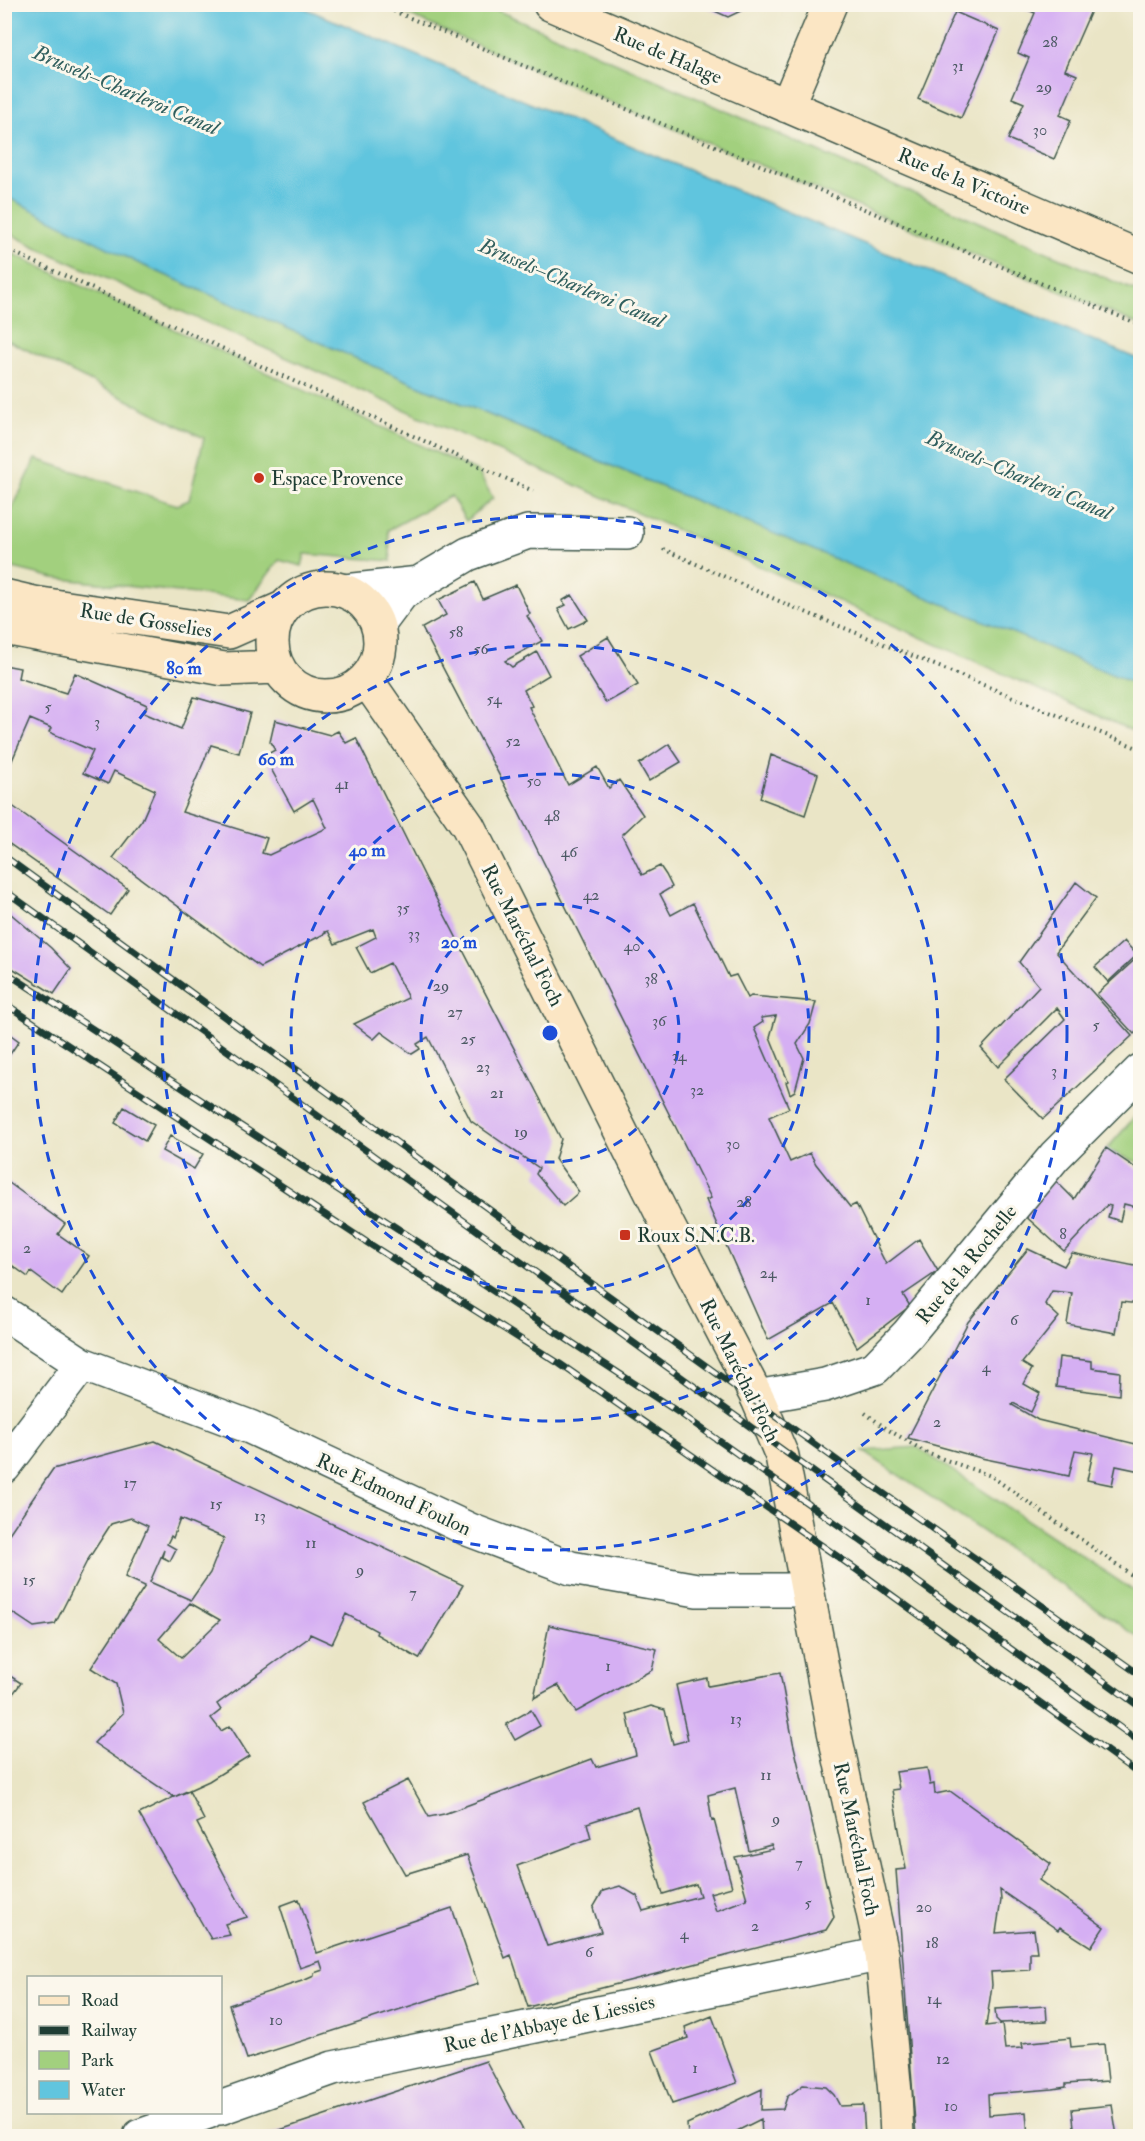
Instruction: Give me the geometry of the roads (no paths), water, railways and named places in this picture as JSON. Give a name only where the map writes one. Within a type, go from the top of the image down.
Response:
[{"type":"street","name":"Rue de Halage","points":[[550,4],[787,106]]},
{"type":"street","points":[[787,106],[830,4]]},
{"type":"street","name":"Rue de la Victoire","points":[[787,106],[1140,257]]},
{"type":"street","points":[[378,625],[402,593],[468,554],[528,532],[627,533]]},
{"type":"street","points":[[345,591],[420,583]]},
{"type":"street","points":[[328,587],[345,591],[360,599],[371,610],[378,625],[381,639],[375,667],[366,679],[352,690],[336,696],[319,696],[303,691],[288,681],[277,667],[272,653],[275,622],[283,608],[296,597],[312,589],[328,587]]},
{"type":"street","name":"Rue de Gosselies","points":[[4,596],[34,603],[229,632],[283,608]]},
{"type":"street","name":"Rue de Gosselies","points":[[4,628],[224,669],[277,667]]},
{"type":"street","name":"Rue Maréchal Foch","points":[[366,679],[468,826],[665,1220],[757,1397],[782,1456],[834,1731],[882,1954],[897,2136]]},
{"type":"street","name":"Rue de la Rochelle","points":[[757,1397],[825,1385],[876,1368],[908,1334],[1055,1156],[1140,1071]]},
{"type":"street","name":"Rue Edmond Foulon","points":[[4,1313],[82,1364],[250,1427],[470,1530],[571,1568],[697,1590],[807,1590]]},
{"type":"street","points":[[4,1467],[82,1364]]},
{"type":"street","name":"Rue de l'Abbaye de Liessies","points":[[222,2107],[333,2068],[882,1954]]},
{"type":"street","points":[[140,2136],[202,2114]]},
{"type":"water","name":"Brussels–Charleroi Canal","points":[[4,5],[297,5],[1140,360],[1140,686],[415,384],[138,263],[5,196]]},
{"type":"railway","points":[[4,856],[849,1469],[1140,1675]]},
{"type":"railway","points":[[4,890],[1140,1707]]},
{"type":"railway","points":[[4,971],[681,1414],[1140,1742]]},
{"type":"railway","points":[[4,1003],[368,1243],[560,1364],[857,1570],[1140,1775]]},
{"type":"place","name":"Espace Provence","points":[[259,478]]},
{"type":"place","name":"Roux S.N.C.B.","points":[[625,1235]]}]
